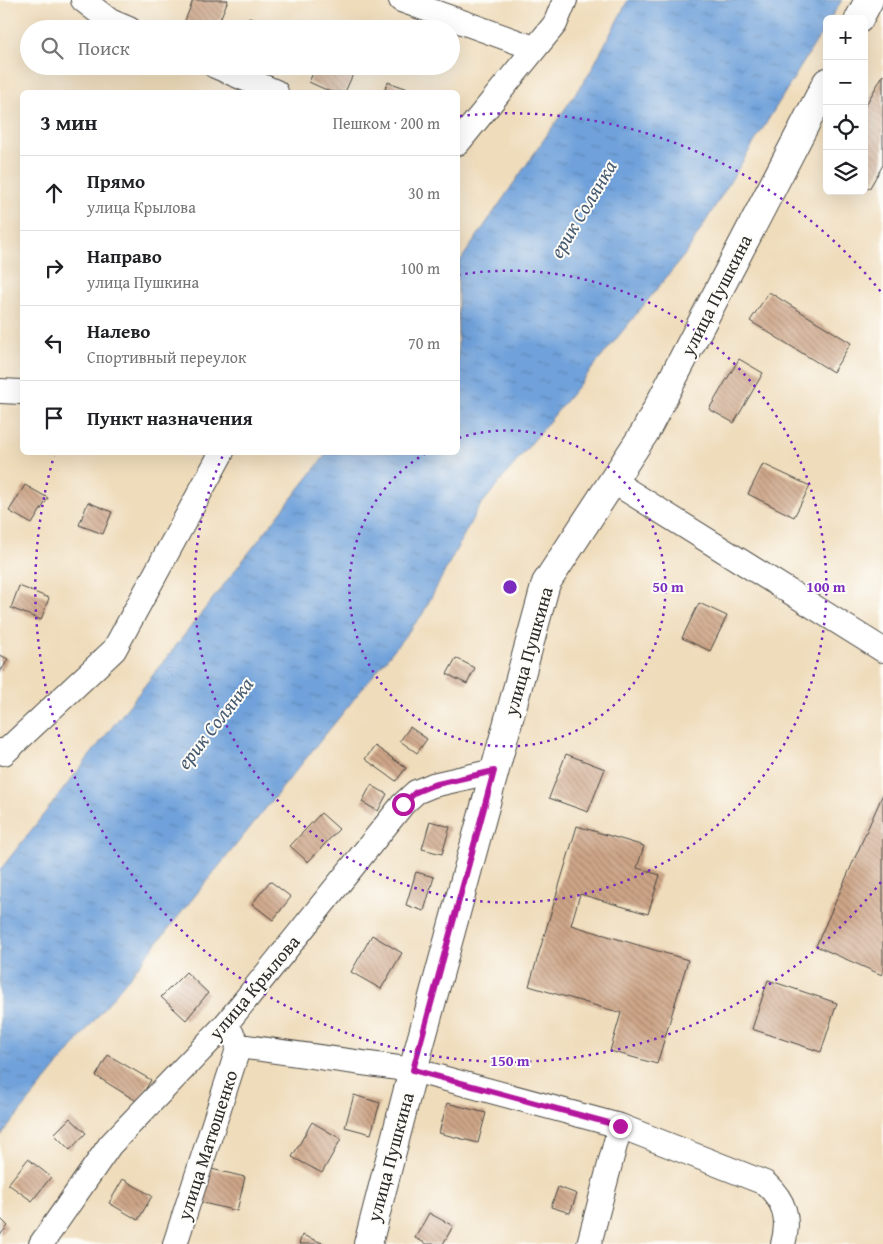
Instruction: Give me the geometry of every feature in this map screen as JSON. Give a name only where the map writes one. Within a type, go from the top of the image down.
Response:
[{"type":"main road","points":[[861,15],[869,0]]},
{"type":"main road","name":"улица Пушкина","points":[[368,1244],[413,1070],[546,583],[646,432],[823,90]]},
{"type":"street","points":[[83,0],[109,20]]},
{"type":"street","points":[[401,0],[456,20]]},
{"type":"street","points":[[460,141],[555,24],[565,0]]},
{"type":"street","points":[[460,21],[534,48]]},
{"type":"street","points":[[236,75],[271,90]]},
{"type":"street","points":[[0,391],[20,392]]},
{"type":"street","points":[[0,750],[4,753],[114,650],[220,455]]},
{"type":"street","points":[[614,482],[883,650]]},
{"type":"street","name":"улица Крылова","points":[[41,1244],[110,1145],[226,1024],[403,804],[416,792],[433,785],[494,771]]},
{"type":"street","points":[[226,1024],[239,1046],[413,1070],[620,1126],[765,1183],[776,1193],[784,1206],[787,1220],[785,1239]]},
{"type":"street","name":"улица Матюшенко","points":[[175,1244],[239,1046]]},
{"type":"street","points":[[589,1244],[620,1126]]},
{"type":"water","name":"ерик Солянка","points":[[628,0],[842,0],[833,15],[823,15],[823,31],[687,252],[477,510],[422,615],[0,1137],[0,870],[325,455],[460,455],[460,261],[589,74]]},
{"type":"building","points":[[193,0],[228,0],[220,20],[185,20]]},
{"type":"building","points":[[312,75],[353,75],[346,90],[327,90],[309,82]]},
{"type":"building","points":[[883,75],[883,165],[869,189],[868,189],[868,101]]},
{"type":"building","points":[[388,82],[411,90],[385,90]]},
{"type":"building","points":[[769,292],[851,343],[833,372],[750,321]]},
{"type":"building","points":[[739,359],[763,373],[734,423],[709,409]]},
{"type":"building","points":[[763,464],[810,486],[794,517],[748,494]]},
{"type":"building","points":[[25,485],[48,498],[32,524],[9,511]]},
{"type":"building","points":[[88,502],[112,512],[103,534],[79,525]]},
{"type":"building","points":[[19,586],[49,598],[41,620],[11,608]]},
{"type":"building","points":[[699,603],[727,616],[710,651],[682,638]]},
{"type":"building","points":[[0,655],[8,659],[0,673]]},
{"type":"building","points":[[456,658],[475,668],[467,684],[447,674]]},
{"type":"building","points":[[410,727],[427,739],[417,753],[400,741]]},
{"type":"building","points":[[375,746],[406,768],[396,781],[365,759]]},
{"type":"building","points":[[566,754],[605,769],[588,812],[549,798]]},
{"type":"building","points":[[371,785],[387,794],[378,811],[362,802]]},
{"type":"building","points":[[883,794],[883,973],[882,975],[816,946]]},
{"type":"building","points":[[321,813],[339,829],[308,862],[290,846]]},
{"type":"building","points":[[430,821],[450,827],[442,854],[422,849]]},
{"type":"building","points":[[577,826],[644,846],[637,868],[660,875],[648,914],[580,894],[571,925],[688,960],[657,1064],[610,1051],[621,1013],[529,986]]},
{"type":"building","points":[[416,872],[434,877],[424,911],[406,905]]},
{"type":"building","points":[[270,881],[291,897],[273,920],[252,904]]},
{"type":"building","points":[[372,935],[402,953],[381,989],[351,972]]},
{"type":"building","points":[[186,972],[208,993],[186,1020],[161,997]]},
{"type":"building","points":[[768,980],[837,1003],[821,1052],[752,1029]]},
{"type":"building","points":[[108,1055],[151,1080],[138,1102],[96,1076]]},
{"type":"building","points":[[354,1095],[380,1103],[371,1134],[345,1127]]},
{"type":"building","points":[[447,1103],[486,1113],[478,1143],[439,1133]]},
{"type":"building","points":[[70,1118],[86,1133],[70,1150],[54,1134]]},
{"type":"building","points":[[312,1122],[341,1139],[322,1173],[292,1157]]},
{"type":"building","points":[[28,1159],[51,1177],[32,1201],[8,1184]]},
{"type":"building","points":[[207,1168],[245,1177],[237,1211],[199,1202]]},
{"type":"building","points":[[123,1179],[152,1196],[138,1220],[109,1203]]},
{"type":"building","points":[[558,1187],[577,1194],[570,1213],[551,1207]]},
{"type":"building","points":[[429,1213],[453,1226],[443,1244],[427,1244],[415,1238]]},
{"type":"building","points":[[0,1218],[8,1226],[0,1235]]},
{"type":"building","points":[[302,1235],[325,1244],[299,1244]]},
{"type":"route","points":[[403,804],[416,792],[433,785],[494,771],[413,1070],[620,1126]]}]
